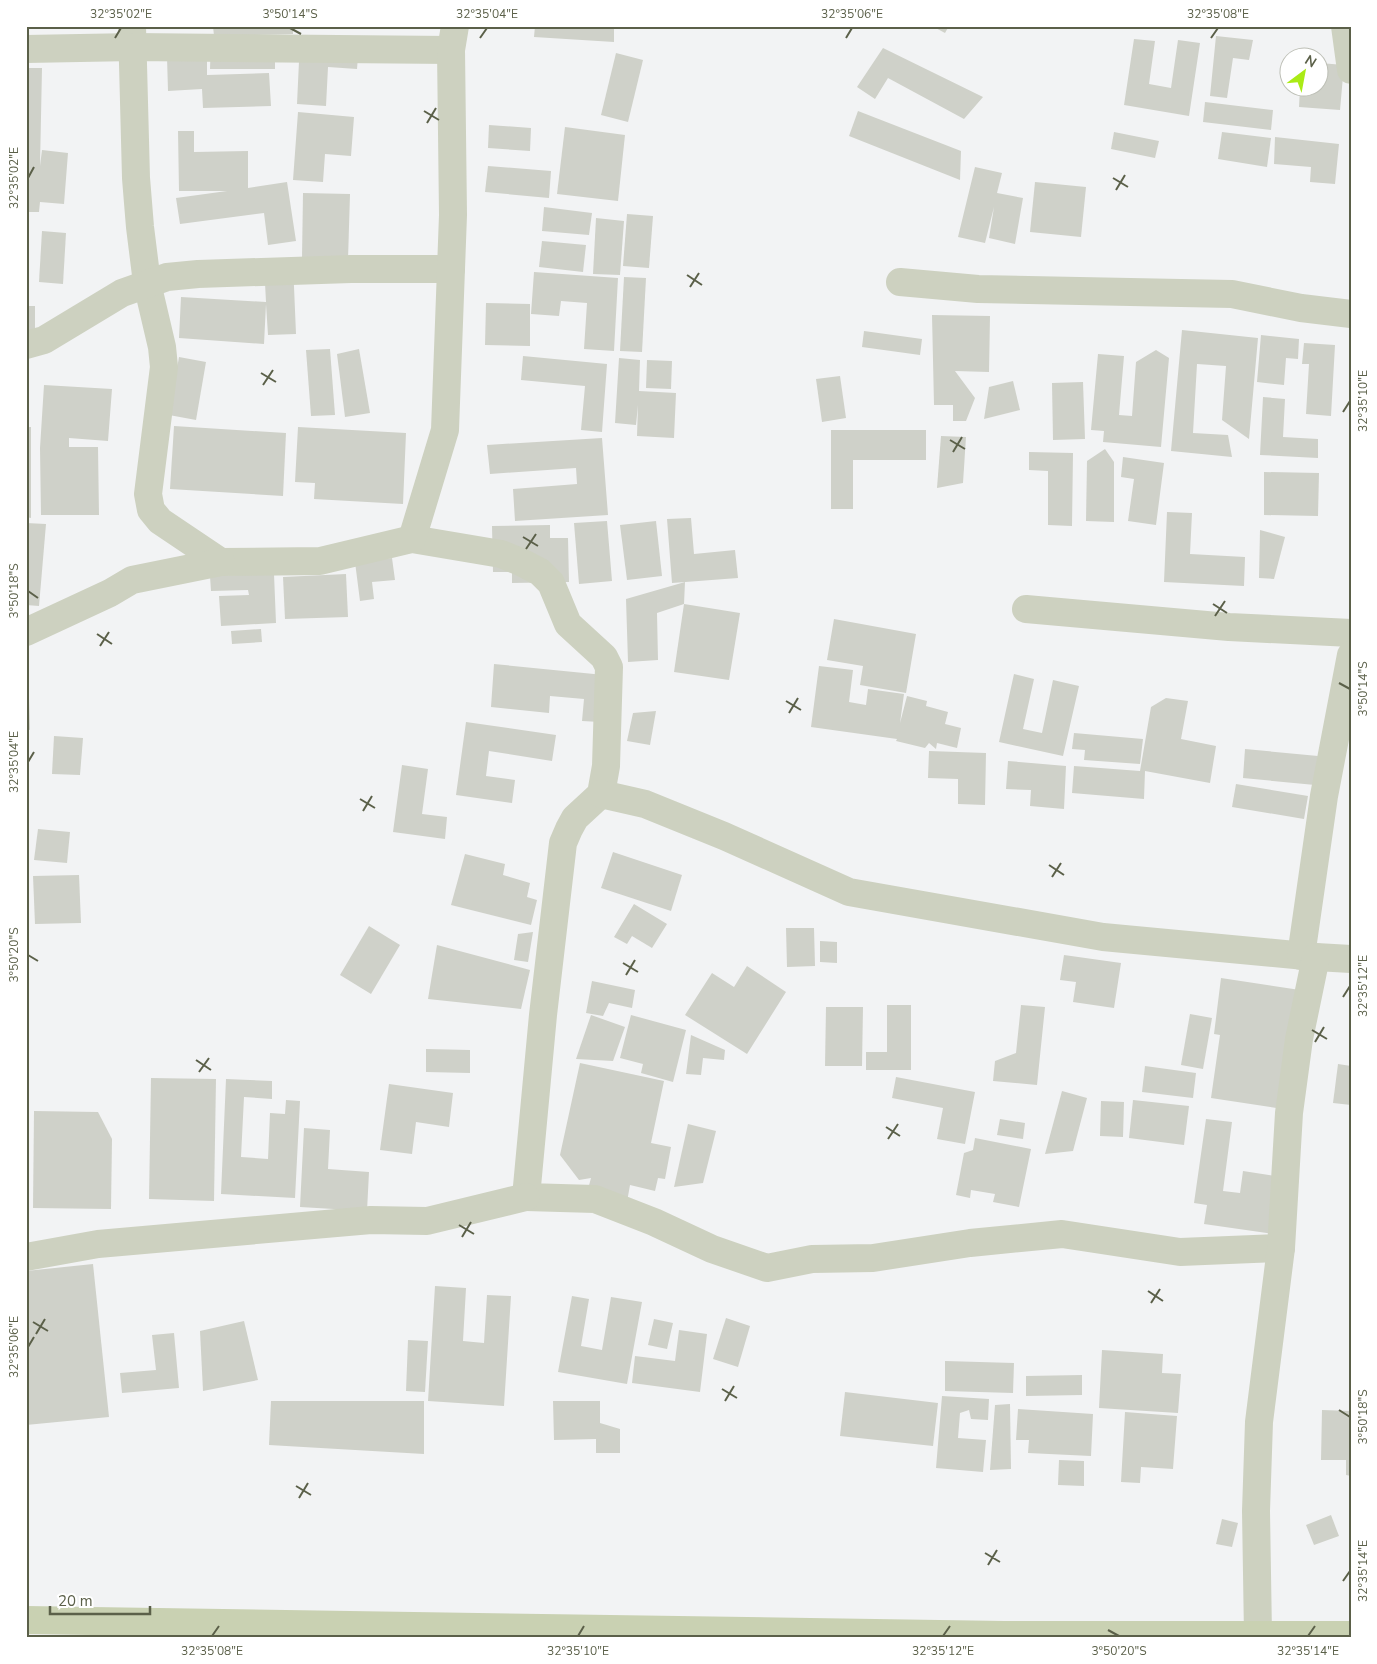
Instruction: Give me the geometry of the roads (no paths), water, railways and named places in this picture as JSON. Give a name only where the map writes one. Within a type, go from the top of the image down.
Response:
[{"type":"main road","points":[[26,1620],[974,1634],[1351,1635]]},
{"type":"street","points":[[1345,26],[1351,70]]},
{"type":"street","points":[[133,37],[136,178],[140,227],[147,283],[162,347],[164,367],[148,494],[151,510],[160,521],[221,562]]},
{"type":"street","points":[[26,49],[133,37],[453,38],[453,215],[445,430],[412,539]]},
{"type":"street","points":[[26,345],[44,340],[122,293],[167,277],[198,274],[351,269],[451,269]]},
{"type":"street","points":[[900,282],[978,289],[1232,294],[1301,308],[1351,314]]},
{"type":"street","points":[[26,632],[110,593],[132,580],[221,562],[320,561],[412,539],[501,554],[540,572],[551,583],[568,624],[604,657],[608,667],[606,766],[601,794],[575,818],[563,843],[543,1015],[526,1197]]},
{"type":"street","points":[[1026,609],[1228,627],[1351,633]]},
{"type":"street","points":[[1258,1636],[1256,1511],[1259,1422],[1282,1248],[1289,1113],[1299,1039],[1324,796],[1351,655]]},
{"type":"street","points":[[601,794],[645,804],[724,836],[849,892],[1103,937],[1308,957],[1351,959]]},
{"type":"street","points":[[26,1257],[98,1244],[371,1220],[427,1221],[526,1197],[595,1198],[654,1222],[712,1249],[767,1268],[812,1259],[873,1258],[970,1243],[1062,1234],[1180,1252],[1282,1248]]}]
